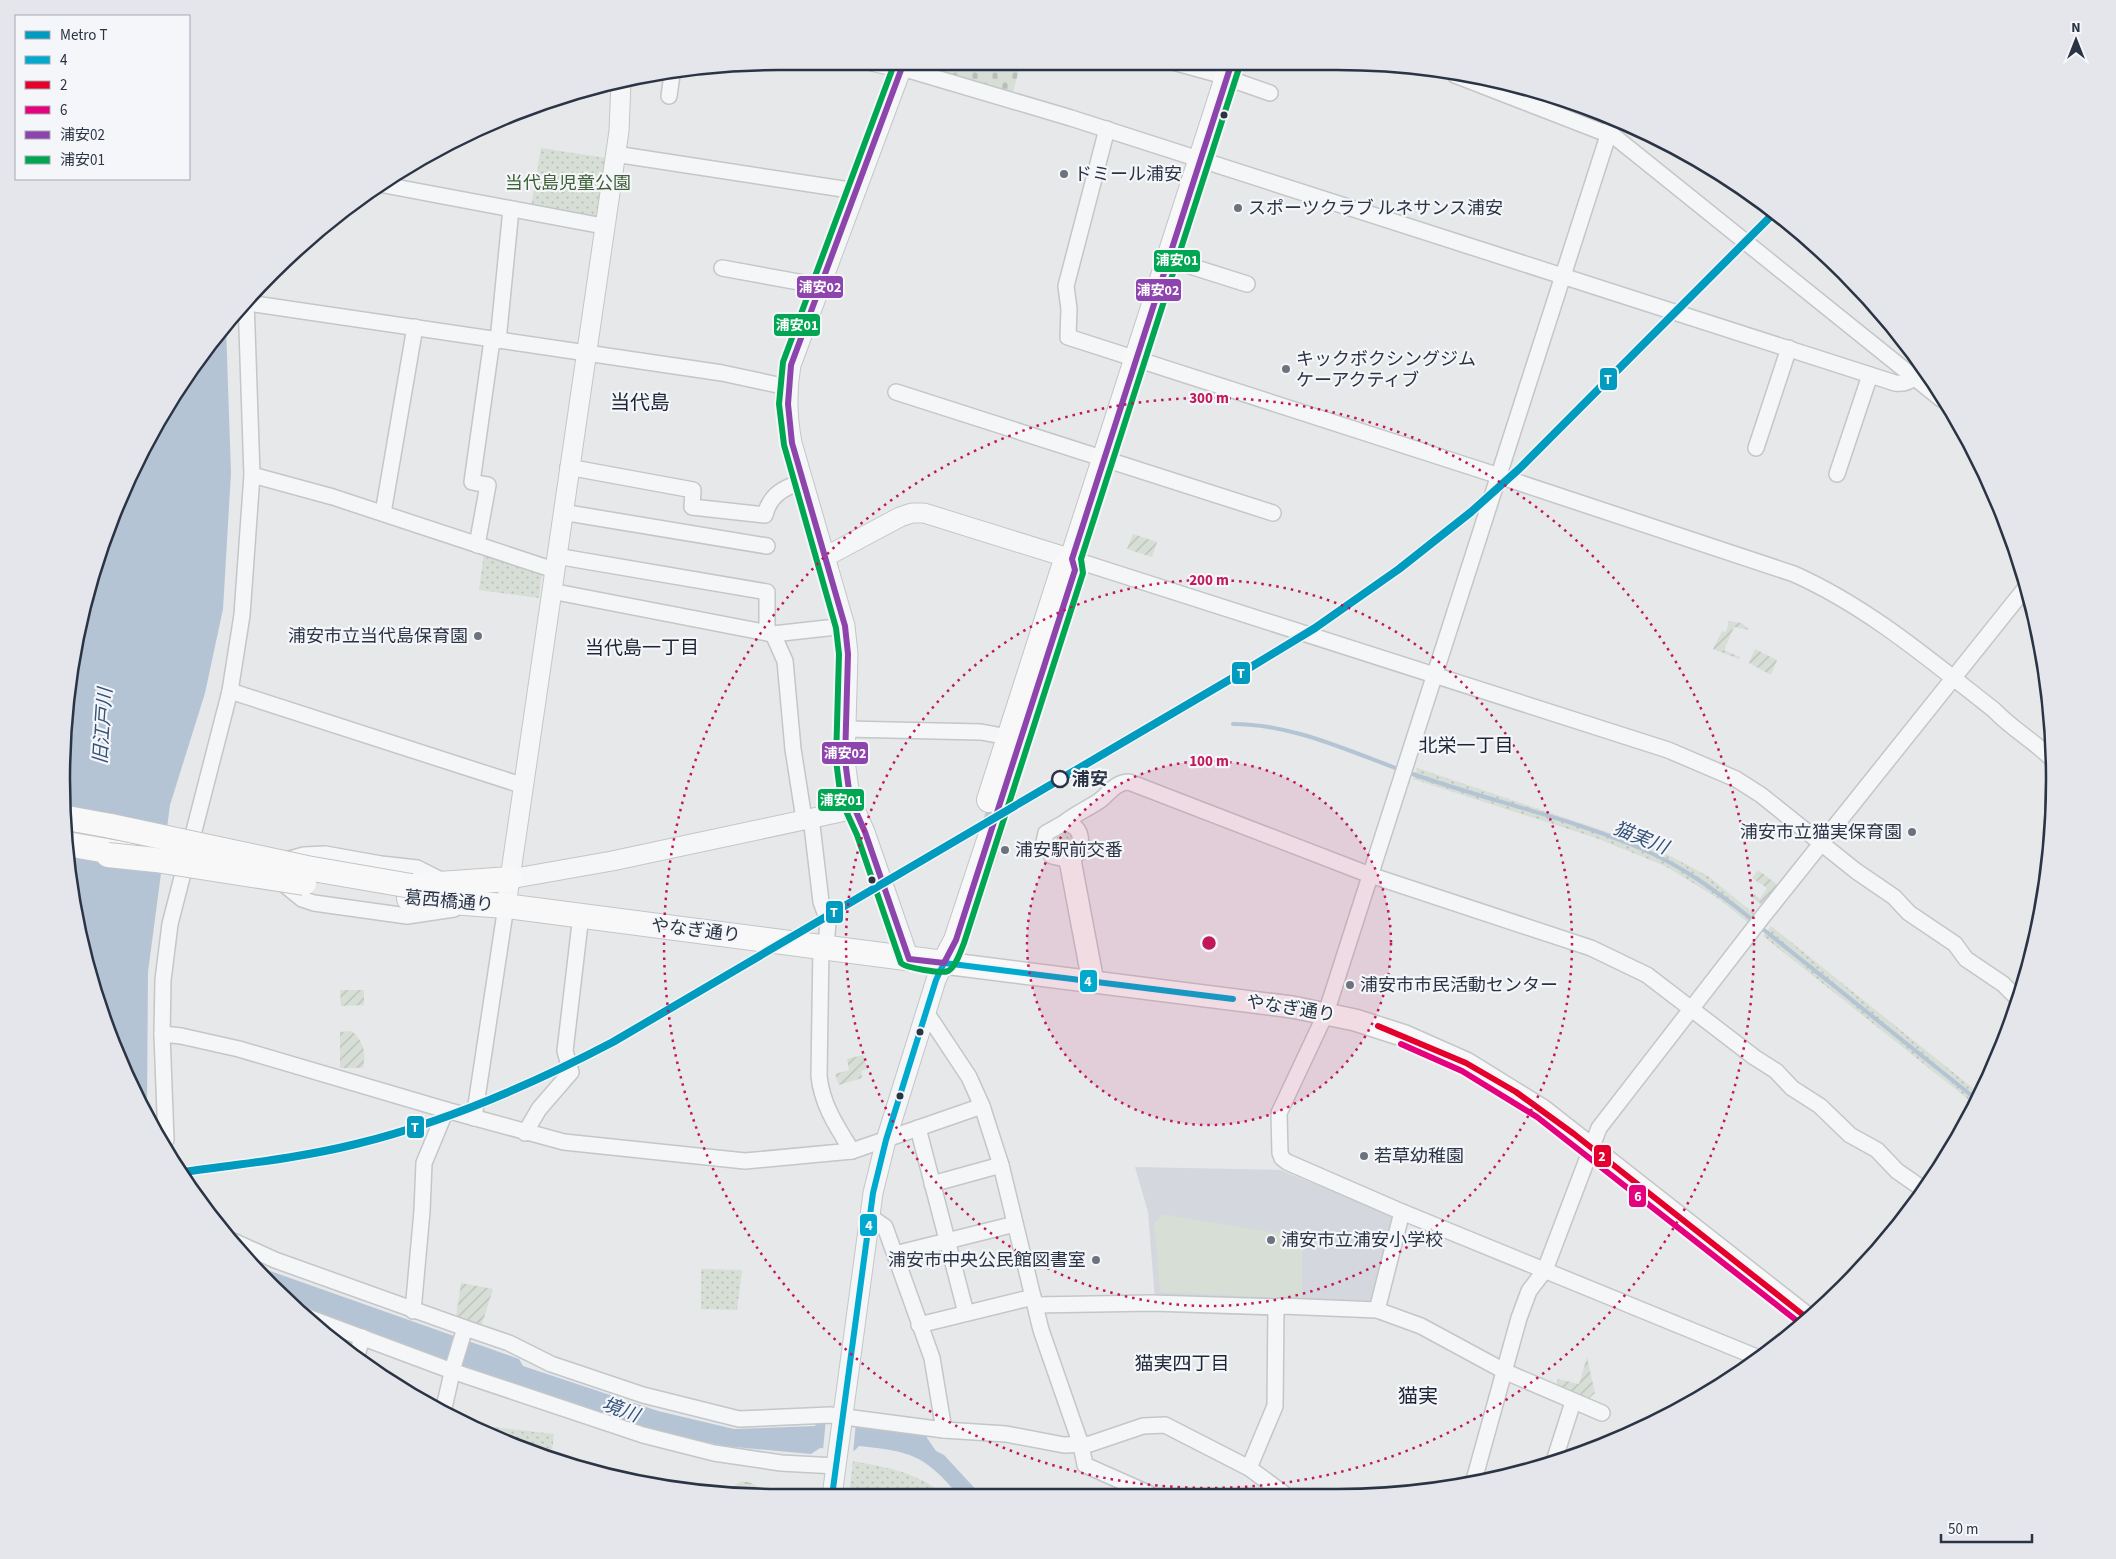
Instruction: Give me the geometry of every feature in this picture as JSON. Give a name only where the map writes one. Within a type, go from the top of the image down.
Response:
[{"type":"main road","points":[[1072,559],[1075,570],[998,795],[1008,738],[1064,566],[1072,559],[1229,70]]},
{"type":"main road","name":"葛西橋通り","points":[[74,821],[307,868],[410,892]]},
{"type":"main road","points":[[944,963],[956,940],[983,839]]},
{"type":"main road","points":[[74,845],[156,860]]},
{"type":"main road","name":"葛西橋通り","points":[[74,853],[156,860],[506,906]]},
{"type":"main road","points":[[1070,860],[1093,982]]},
{"type":"main road","points":[[410,892],[448,884],[510,879]]},
{"type":"main road","name":"やなぎ通り","points":[[506,906],[1326,1013],[1406,1036],[1466,1063],[1516,1092],[1592,1148],[1802,1314]]},
{"type":"street","points":[[901,70],[791,365],[787,387],[787,415],[803,481],[845,626],[848,654],[846,729],[848,783],[855,809],[909,959]]},
{"type":"street","points":[[919,70],[1870,375],[1903,384],[1914,377]]},
{"type":"street","points":[[1229,70],[1270,93]]},
{"type":"street","points":[[669,96],[671,79]]},
{"type":"street","points":[[1487,87],[1615,137],[1928,389]]},
{"type":"street","points":[[474,1118],[615,154],[620,89]]},
{"type":"street","points":[[1612,126],[1326,1013],[1279,1113],[1282,1158],[1402,1212],[1751,1355]]},
{"type":"street","points":[[1107,129],[1066,286],[1069,309],[1068,337],[1738,554],[1819,585],[1878,621],[1994,710],[2004,721],[2031,739],[2045,752]]},
{"type":"street","points":[[615,154],[856,191]]},
{"type":"street","points":[[391,186],[603,226]]},
{"type":"street","points":[[477,545],[488,485],[472,482],[495,340],[512,208]]},
{"type":"street","points":[[1168,259],[1246,284]]},
{"type":"street","points":[[722,268],[821,286]]},
{"type":"street","points":[[256,301],[495,340],[722,373],[787,387]]},
{"type":"street","points":[[166,1135],[162,1034],[163,980],[170,924],[230,691],[242,614],[252,475],[248,310]]},
{"type":"street","points":[[383,513],[415,327]]},
{"type":"street","points":[[1756,448],[1788,348]]},
{"type":"street","points":[[1837,474],[1870,375]]},
{"type":"street","points":[[896,392],[1273,513]]},
{"type":"street","points":[[568,467],[693,490],[692,508],[765,515],[767,504],[782,489],[803,481]]},
{"type":"street","points":[[252,475],[334,497],[477,545],[555,563],[767,592],[770,634],[785,662],[793,749],[808,818],[821,902],[828,921],[824,947],[820,1094],[826,1109],[852,1152]]},
{"type":"street","points":[[562,512],[767,546]]},
{"type":"street","points":[[825,557],[900,517],[912,513],[924,513],[1668,750],[1736,779],[1761,794],[1823,842],[1856,871],[1894,896],[1909,913],[1955,944],[1966,959],[1993,976],[2012,994]]},
{"type":"street","points":[[551,591],[770,634],[845,626]]},
{"type":"street","points":[[1476,1475],[1506,1372],[1519,1318],[1529,1291],[1545,1270],[1599,1128],[1752,931],[2021,593]]},
{"type":"street","points":[[230,691],[524,786]]},
{"type":"street","points":[[846,729],[981,732],[1008,738]]},
{"type":"street","points":[[1064,823],[1078,829],[1081,836],[1080,852],[1070,860],[1061,860],[1052,856],[1047,851],[1044,842],[1046,833],[1101,800],[1106,792],[1124,782],[1129,782],[1370,875],[1592,948],[1647,974],[1692,1007],[1754,1057],[1776,1071],[1792,1088],[1820,1106],[1850,1135],[1876,1150],[1897,1171],[1918,1185]]},
{"type":"street","points":[[510,879],[612,861],[855,809]]},
{"type":"street","points":[[189,853],[264,862],[275,862],[314,853],[417,868],[480,902]]},
{"type":"street","points":[[189,853],[262,873],[277,879],[302,899],[314,903],[407,916],[480,902]]},
{"type":"street","points":[[525,1133],[539,1108],[571,1072],[565,1051],[581,915]]},
{"type":"street","points":[[833,1489],[869,1216],[886,1140],[926,1012],[944,963]]},
{"type":"street","points":[[926,1012],[969,1077],[982,1106],[1001,1165],[1034,1301],[1050,1356],[1081,1445],[1085,1465],[1139,1489]]},
{"type":"street","points":[[162,1034],[190,1037],[239,1049],[525,1133],[564,1142],[745,1161],[852,1152],[982,1106]]},
{"type":"street","points":[[413,1311],[422,1211],[424,1163],[446,1110]]},
{"type":"street","points":[[918,1128],[966,1313]]},
{"type":"street","points":[[932,1184],[1001,1165]]},
{"type":"street","points":[[1377,1310],[1402,1212]]},
{"type":"street","points":[[869,1216],[885,1227],[932,1358],[944,1430]]},
{"type":"street","points":[[894,1254],[1016,1224]]},
{"type":"street","points":[[247,1248],[464,1332],[509,1343],[551,1364],[643,1395],[696,1410],[739,1419],[842,1418],[944,1430],[1006,1434],[1053,1443],[1081,1445],[1100,1441],[1143,1426],[1165,1425],[1249,1468],[1279,1489]]},
{"type":"street","points":[[919,1325],[966,1313],[1034,1301],[1377,1310],[1421,1326],[1506,1372],[1573,1402],[1602,1412]]},
{"type":"street","points":[[1249,1468],[1275,1406],[1276,1308]]},
{"type":"street","points":[[325,1323],[453,1367],[609,1424],[689,1447],[765,1460],[837,1459]]},
{"type":"street","points":[[445,1405],[453,1367],[464,1332]]},
{"type":"street","points":[[359,1350],[362,1337]]},
{"type":"street","points":[[1558,1453],[1573,1402]]},
{"type":"shaded area","name":"浦安市立浦安小学校","points":[[1135,1167],[1280,1170],[1394,1216],[1375,1304],[1155,1300],[1148,1212]]},
{"type":"green space","points":[[937,70],[1019,70],[1013,92]]},
{"type":"green space","name":"当代島児童公園","points":[[541,148],[606,158],[596,220],[531,208]]},
{"type":"green space","points":[[1133,534],[1157,542],[1152,557],[1127,549]]},
{"type":"green space","points":[[484,553],[542,574],[539,598],[479,590]]},
{"type":"green space","points":[[1729,621],[1741,623],[1750,630],[1734,627],[1724,650],[1740,657],[1739,659],[1713,649],[1722,631],[1726,632]]},
{"type":"green space","points":[[1755,649],[1777,660],[1771,675],[1749,663]]},
{"type":"green space","points":[[1417,768],[1655,848],[1708,876],[1757,916],[1751,925],[1719,899],[1665,866],[1596,838],[1413,779]]},
{"type":"green space","points":[[1061,832],[1069,832],[1074,837],[1072,848],[1061,850],[1056,845],[1056,837]]},
{"type":"green space","points":[[1758,870],[1778,885],[1762,905],[1752,897],[1754,894],[1760,899],[1767,888],[1752,878]]},
{"type":"green space","points":[[1771,926],[1975,1089],[1969,1100],[1763,936]]},
{"type":"green space","points":[[340,990],[364,990],[364,1005],[341,1006]]},
{"type":"green space","points":[[352,1031],[359,1039],[363,1048],[363,1068],[340,1068],[340,1032]]},
{"type":"green space","points":[[863,1055],[867,1069],[861,1071],[862,1078],[839,1085],[835,1074],[849,1070],[847,1059]]},
{"type":"green space","points":[[1163,1214],[1302,1237],[1302,1299],[1160,1292],[1154,1223]]},
{"type":"green space","points":[[701,1269],[742,1270],[737,1310],[701,1309]]},
{"type":"green space","points":[[461,1283],[493,1289],[481,1327],[456,1317]]},
{"type":"green space","points":[[1587,1357],[1595,1393],[1586,1401],[1555,1388],[1558,1379],[1579,1384]]},
{"type":"green space","points":[[492,1428],[554,1434],[552,1451],[508,1435]]},
{"type":"green space","points":[[853,1461],[901,1472],[937,1489],[850,1489]]},
{"type":"green space","points":[[742,1481],[761,1488],[733,1487]]},
{"type":"water","name":"旧江戸川","points":[[226,336],[231,473],[223,609],[205,693],[170,805],[148,972],[147,1101],[124,1051],[94,963],[76,872],[70,780],[76,687],[94,596],[124,508],[143,466],[165,425],[190,385]]},
{"type":"water","name":"境川","points":[[268,1270],[519,1359],[523,1366],[658,1411],[734,1429],[815,1426],[818,1420],[928,1433],[927,1438],[936,1451],[944,1455],[975,1489],[952,1489],[926,1463],[904,1453],[859,1446],[854,1451],[820,1448],[811,1454],[724,1446],[647,1429],[468,1369],[306,1308]]},
{"type":"pier","points":[[826,1419],[856,1422],[853,1454],[823,1450]]},
{"type":"waterway","name":"猫実川","points":[[1233,724],[1255,725],[1298,733],[1401,770]]},
{"type":"waterway","name":"猫実川","points":[[1407,772],[1585,827],[1642,849],[1701,881],[1754,921]]},
{"type":"waterway","name":"猫実川","points":[[1759,926],[1972,1096]]},
{"type":"tunnel","points":[[991,834],[1006,790]]},
{"type":"metro line","name":"T","points":[[188,1171],[314,1153],[390,1135],[488,1101],[551,1073],[613,1042],[1241,673],[1315,628],[1399,569],[1471,512],[1519,469],[1769,218]]},
{"type":"transit line","name":"浦安01","points":[[892,70],[783,362],[779,404],[784,445],[836,628],[839,654],[836,760],[841,800],[857,835],[901,963],[916,969],[939,972],[951,969],[964,943],[1083,573],[1081,559],[1238,70]]},
{"type":"transit line","name":"浦安02","points":[[901,70],[791,365],[788,404],[792,443],[845,626],[848,654],[845,760],[850,798],[865,832],[909,959],[944,963],[956,940],[1075,570],[1072,559],[1229,70]]},
{"type":"transit line","name":"4","points":[[944,963],[1233,999]]},
{"type":"transit line","name":"4","points":[[833,1489],[873,1193],[886,1140],[936,980],[944,963]]},
{"type":"transit line","name":"2","points":[[1378,1026],[1466,1063],[1516,1092],[1574,1134],[1802,1314]]},
{"type":"transit line","name":"6","points":[[1401,1044],[1462,1071],[1537,1117],[1796,1320]]},
{"type":"place","name":"ドミール浦安","points":[[1064,174]]},
{"type":"place","name":"スポーツクラブ ルネサンス浦安","points":[[1238,208]]},
{"type":"place","name":"キックボクシングジム ケーアクティブ","points":[[1286,369]]},
{"type":"place","name":"浦安市立当代島保育園","points":[[478,636]]},
{"type":"place","name":"浦安","points":[[1060,779]]},
{"type":"place","name":"浦安市立猫実保育園","points":[[1912,832]]},
{"type":"place","name":"浦安駅前交番","points":[[1005,850]]},
{"type":"place","name":"浦安市市民活動センター","points":[[1350,985]]},
{"type":"place","name":"若草幼稚園","points":[[1364,1156]]},
{"type":"place","name":"浦安市立浦安小学校","points":[[1271,1240]]},
{"type":"place","name":"浦安市中央公民館図書室","points":[[1096,1260]]},
{"type":"district","name":"当代島","points":[[640,402]]},
{"type":"district","name":"当代島一丁目","points":[[642,647]]},
{"type":"district","name":"北栄一丁目","points":[[1466,745]]},
{"type":"district","name":"猫実四丁目","points":[[1182,1363]]},
{"type":"district","name":"猫実","points":[[1418,1396]]}]
